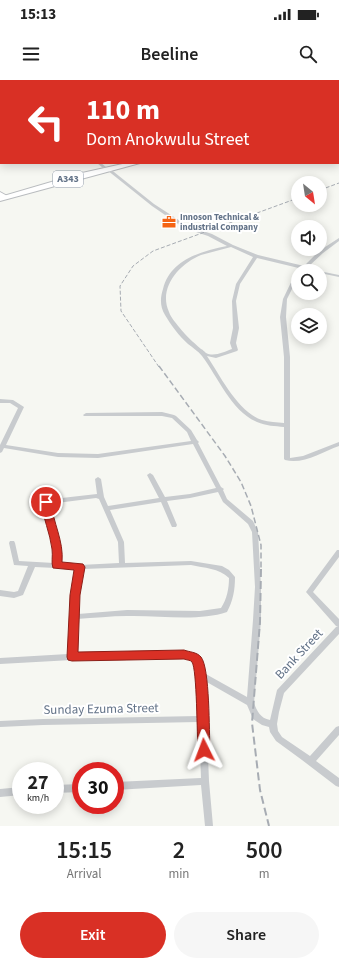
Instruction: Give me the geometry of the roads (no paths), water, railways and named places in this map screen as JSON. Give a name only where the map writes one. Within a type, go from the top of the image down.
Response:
[{"type":"highway","name":"A343","points":[[1,197],[104,166],[118,164]]},
{"type":"highway","name":"A343","points":[[104,166],[125,164]]},
{"type":"street","points":[[104,166],[153,205],[186,227],[210,234],[231,246],[256,256],[291,267]]},
{"type":"street","points":[[307,264],[339,239]]},
{"type":"street","points":[[231,246],[196,256],[177,269],[168,280],[163,297],[166,312],[188,342],[204,354],[216,356],[235,350],[233,342],[236,328],[234,301],[238,284],[256,256]]},
{"type":"street","points":[[327,273],[339,276]]},
{"type":"street","points":[[291,287],[285,299],[283,308],[288,357],[286,456],[289,460],[301,459],[339,444]]},
{"type":"street","points":[[204,354],[207,362],[234,400],[248,415],[260,422],[286,425]]},
{"type":"street","points":[[0,401],[11,401],[21,407],[2,449],[72,456],[98,456],[196,442]]},
{"type":"street","points":[[86,415],[162,414],[174,417],[189,431],[221,489],[225,500],[252,523],[255,532],[258,587],[257,620],[250,703],[256,717],[265,723],[274,724],[274,732],[279,739],[339,783]]},
{"type":"street","points":[[150,475],[174,525]]},
{"type":"street","points":[[98,479],[101,497],[121,542],[122,565]]},
{"type":"street","points":[[106,508],[190,496],[221,489]]},
{"type":"street","points":[[57,566],[58,553],[55,535],[47,515],[46,502],[96,496],[101,497]]},
{"type":"street","points":[[12,543],[16,563],[80,567],[191,563],[220,568],[228,572],[232,577],[232,588],[227,605],[224,610],[218,612],[200,614],[127,614],[74,618]]},
{"type":"street","points":[[339,552],[308,592],[339,624]]},
{"type":"street","points":[[0,593],[14,595],[21,593],[33,564]]},
{"type":"street","points":[[72,657],[75,595],[80,567]]},
{"type":"street","name":"Bank Street","points":[[274,724],[275,712],[280,692],[339,629]]},
{"type":"street","points":[[0,661],[72,657],[184,654],[195,658],[198,661],[201,675],[205,781],[209,826]]},
{"type":"street","points":[[201,675],[250,703]]},
{"type":"street","name":"Sunday Ezuma Street","points":[[0,724],[202,718]]},
{"type":"street","points":[[311,761],[339,730]]},
{"type":"street","points":[[124,786],[205,781]]},
{"type":"street","points":[[0,793],[12,792]]},
{"type":"railway","points":[[327,187],[339,183]]},
{"type":"railway","points":[[159,367],[121,311],[120,286],[133,266],[153,251],[291,201]]},
{"type":"railway","points":[[159,366],[225,456],[241,482],[251,506],[261,545],[261,569]]},
{"type":"railway","points":[[261,569],[260,622],[252,723],[260,790],[269,826]]},
{"type":"place","name":"Innoson Technical & industrial Company","points":[[169,222]]}]
